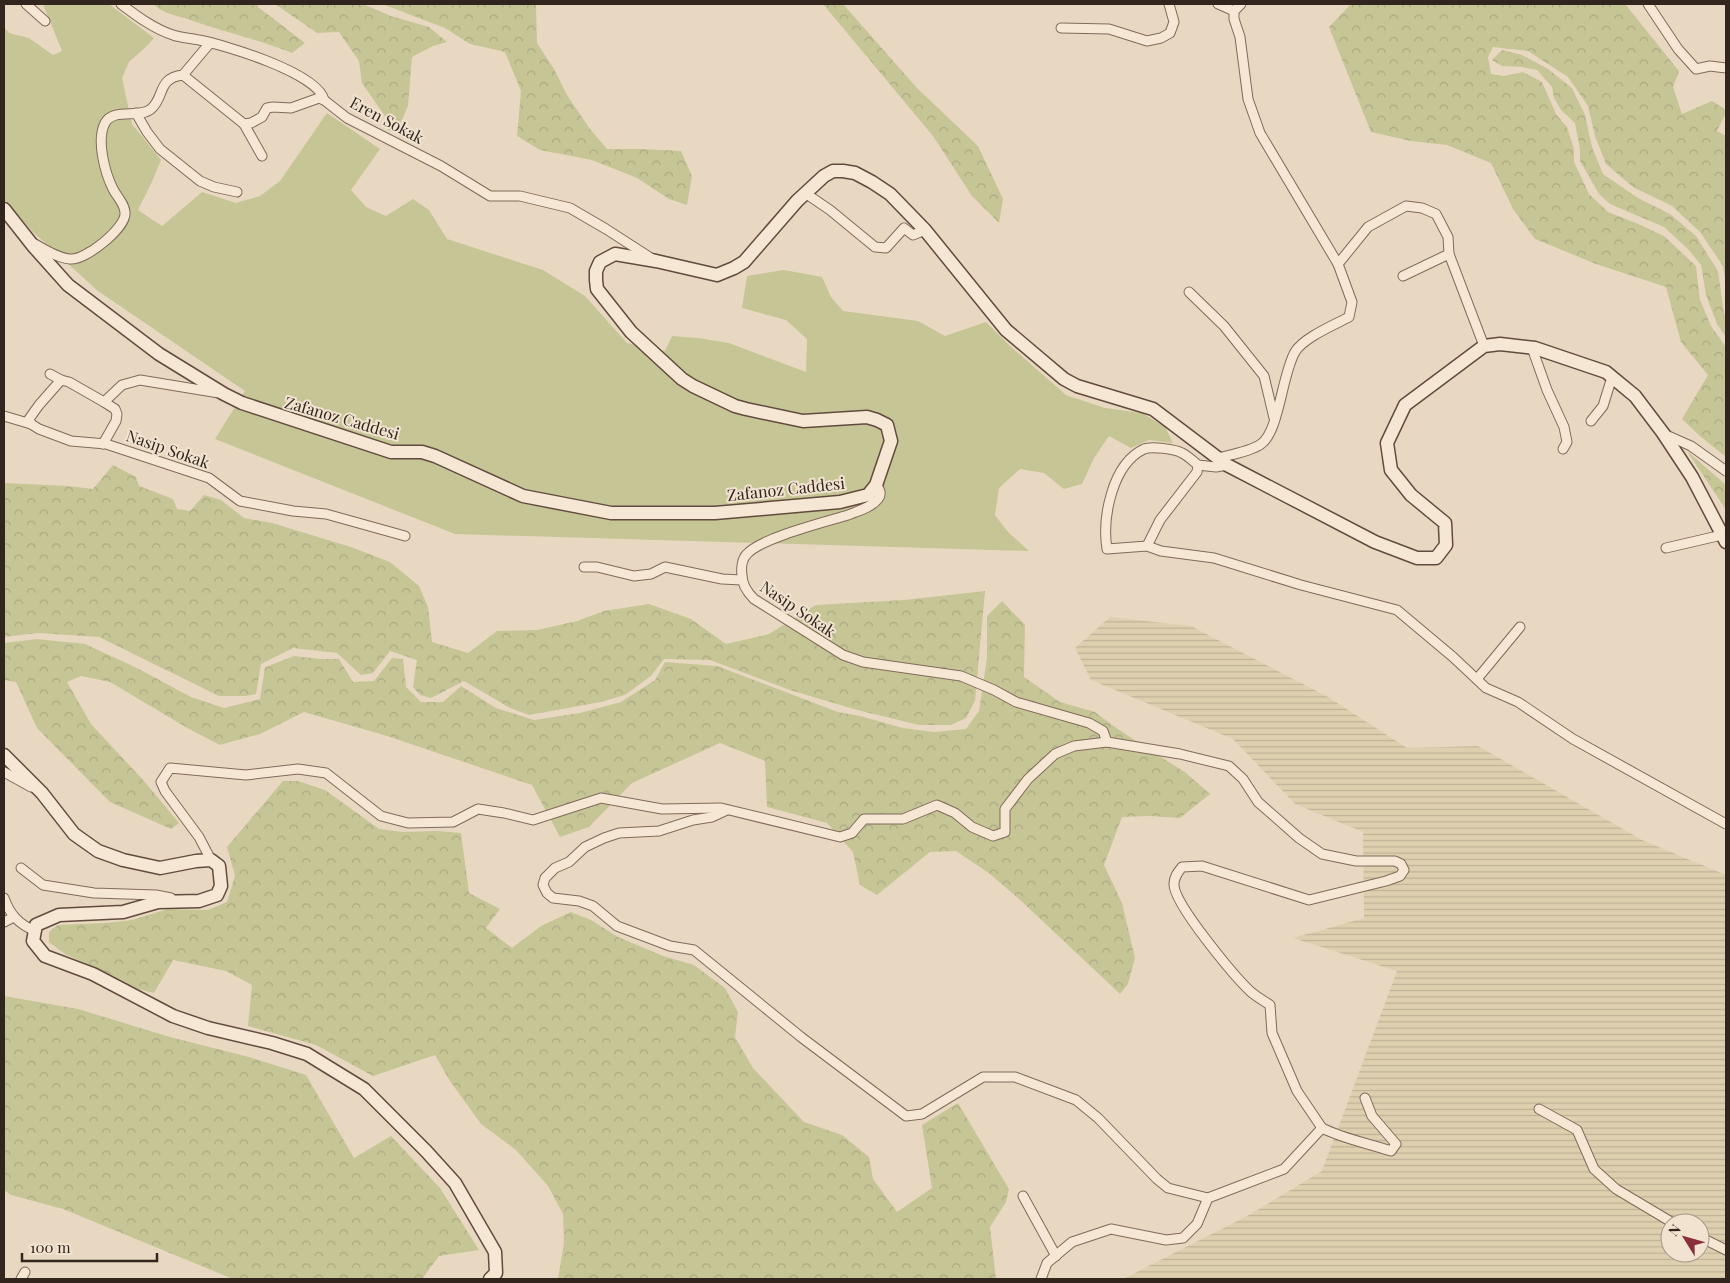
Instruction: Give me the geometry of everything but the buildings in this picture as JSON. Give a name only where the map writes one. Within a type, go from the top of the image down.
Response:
[{"type":"street","points":[[26,4],[45,21]]},
{"type":"street","name":"Eren Sokak","points":[[120,4],[156,28],[174,35],[210,43],[281,67],[310,83],[323,94],[324,100],[347,118],[434,162],[490,196],[520,196],[570,208],[606,228],[656,261]]},
{"type":"street","points":[[1061,28],[1109,29],[1147,41],[1162,38],[1170,33],[1174,22],[1169,4]]},
{"type":"street","points":[[1218,4],[1234,11]]},
{"type":"street","points":[[1242,4],[1234,11],[1234,19],[1240,37],[1248,99],[1260,133],[1338,264],[1352,302],[1349,317],[1305,340],[1295,352],[1281,390],[1270,435],[1260,445],[1232,455],[1222,461],[1216,468],[1198,465],[1182,453],[1162,448],[1145,448],[1130,459],[1117,477],[1107,509],[1105,538],[1107,549],[1147,546],[1161,551],[1214,558],[1301,585],[1397,610],[1453,657],[1486,688],[1518,702],[1573,738],[1726,824]]},
{"type":"street","points":[[1648,4],[1678,49],[1696,68],[1710,66],[1726,68]]},
{"type":"street","points":[[30,242],[62,258],[72,260],[102,245],[123,222],[126,216],[125,209],[108,178],[102,151],[102,130],[106,121],[114,116],[143,113],[152,108],[168,80],[173,76],[183,75],[210,43]]},
{"type":"street","points":[[183,75],[244,124],[262,156]]},
{"type":"street","points":[[244,124],[251,123],[262,117],[268,108],[273,106],[291,108],[319,98],[324,100]]},
{"type":"street","points":[[136,113],[160,149],[200,181],[214,187],[237,192]]},
{"type":"street","points":[[742,580],[741,570],[743,561],[745,555],[752,549],[776,538],[860,511],[878,499],[881,493],[876,485],[891,441],[887,426],[877,420],[867,418],[803,421],[735,406],[694,386],[682,379],[631,332],[597,289],[596,271],[600,262],[615,254],[717,275],[725,273],[744,262],[805,193],[824,176],[833,171],[843,170],[855,173],[890,194],[925,230],[1006,330],[1064,380],[1077,386],[1153,409],[1222,461],[1375,542],[1417,558],[1436,558],[1446,545],[1444,523],[1411,495],[1391,470],[1386,443],[1405,405],[1484,346],[1500,344],[1532,348],[1606,372],[1635,396],[1663,433],[1692,477],[1724,538],[1666,548]]},
{"type":"street","points":[[805,193],[830,210],[876,248],[886,248],[904,228],[913,235],[925,230]]},
{"type":"street","points":[[1338,264],[1368,228],[1406,206],[1422,208],[1436,214],[1448,238],[1449,254],[1484,346]]},
{"type":"street","name":"Zafanoz Caddesi","points":[[4,209],[68,285],[159,354],[224,394],[260,410],[383,450],[391,452],[422,452],[435,456],[523,496],[611,514],[715,514],[840,502],[868,495],[876,485]]},
{"type":"street","points":[[1403,276],[1449,254]]},
{"type":"street","points":[[1189,292],[1224,326],[1264,376],[1274,419]]},
{"type":"street","points":[[1532,348],[1547,390],[1564,428],[1567,442],[1563,448]]},
{"type":"street","points":[[50,374],[70,382],[115,409],[118,414],[116,421],[103,444]]},
{"type":"street","points":[[1590,421],[1603,406],[1612,377]]},
{"type":"street","points":[[31,424],[29,418],[61,380]]},
{"type":"street","points":[[104,402],[122,385],[140,380],[224,394]]},
{"type":"street","name":"Nasip Sokak","points":[[4,416],[31,424],[71,441],[103,444],[209,478],[240,501],[293,511],[326,514],[405,536]]},
{"type":"street","points":[[1663,433],[1691,446],[1726,470]]},
{"type":"street","points":[[1147,546],[1160,520],[1196,472],[1198,465]]},
{"type":"street","name":"Nasip Sokak","points":[[584,567],[598,567],[634,576],[651,574],[665,567],[722,579],[742,580],[748,593],[754,599],[843,655],[863,662],[961,676],[1016,702],[1088,723],[1103,731],[1107,742]]},
{"type":"street","points":[[1477,679],[1520,627]]},
{"type":"street","points":[[490,1279],[496,1273],[495,1252],[455,1182],[364,1089],[307,1054],[272,1043],[208,1028],[173,1016],[93,974],[45,956],[33,942],[36,925],[59,915],[123,912],[158,902],[199,901],[217,895],[221,886],[219,866],[211,860],[199,836],[165,791],[161,782],[170,768],[246,775],[298,769],[326,773],[381,816],[408,823],[453,822],[478,809],[504,812],[533,820],[601,798],[662,809],[698,807],[727,810],[840,837],[852,833],[864,819],[903,819],[937,804],[955,813],[972,827],[992,836],[1006,832],[1005,809],[1028,779],[1055,754],[1074,746],[1107,742],[1180,754],[1230,766],[1243,779],[1258,802],[1298,838],[1322,854],[1356,861],[1395,861],[1401,864],[1404,870],[1400,876],[1365,887],[1309,900],[1202,866],[1182,867],[1177,874],[1174,885],[1178,897],[1190,918],[1217,954],[1252,993],[1270,1005],[1272,1032],[1296,1091],[1322,1128],[1342,1137],[1369,1143],[1391,1151],[1396,1144],[1372,1116],[1365,1098]]},
{"type":"street","points":[[4,754],[42,793],[74,834],[98,851],[123,860],[160,868],[211,860]]},
{"type":"street","points":[[4,772],[42,793]]},
{"type":"street","points":[[727,810],[712,817],[693,820],[659,831],[620,833],[604,838],[585,847],[569,862],[555,868],[545,878],[543,885],[547,893],[553,898],[579,901],[593,906],[617,926],[670,946],[694,950],[802,1037],[906,1116],[922,1114],[983,1077],[1015,1077],[1076,1100],[1098,1118],[1168,1188],[1208,1198],[1284,1169],[1322,1128]]},
{"type":"street","points":[[20,868],[44,885],[94,893],[156,895],[186,901]]},
{"type":"street","points":[[4,898],[14,917],[21,925],[35,931]]},
{"type":"street","points":[[4,922],[14,917]]},
{"type":"street","points":[[1539,1109],[1578,1130],[1594,1169],[1616,1189],[1660,1215]]},
{"type":"street","points":[[1023,1196],[1056,1256]]},
{"type":"street","points":[[1041,1279],[1047,1263],[1072,1242],[1111,1229],[1166,1240],[1183,1238],[1197,1224],[1208,1198]]},
{"type":"street","points":[[1710,1242],[1726,1250]]},
{"type":"shaded area","points":[[1110,617],[1191,626],[1328,697],[1407,748],[1478,746],[1642,840],[1726,875],[1726,1279],[1123,1279],[1249,1215],[1322,1171],[1397,971],[1293,938],[1364,918],[1363,832],[1295,804],[1233,739],[1091,680],[1075,648]]},
{"type":"green space","points":[[43,4],[109,4],[154,38],[129,62],[122,78],[132,124],[161,160],[138,210],[162,226],[202,192],[236,203],[260,196],[280,181],[327,113],[380,149],[351,190],[366,207],[386,216],[413,199],[429,210],[447,239],[543,270],[585,296],[627,343],[665,351],[672,336],[729,343],[806,372],[807,339],[786,320],[742,308],[747,276],[784,270],[822,277],[831,297],[843,311],[918,321],[945,336],[986,322],[1010,346],[1066,395],[1105,408],[1142,413],[1165,427],[1173,443],[1149,440],[1131,448],[1109,436],[1094,458],[1082,484],[1064,489],[1044,473],[1020,469],[999,488],[995,515],[1008,532],[1029,551],[455,534],[215,439],[245,391],[98,291],[33,232],[4,199],[4,27],[9,33],[29,38],[53,55],[62,51]]},
{"type":"green space","points":[[153,4],[258,4],[258,7],[305,43],[292,53],[171,14]]},
{"type":"green space","points":[[275,4],[363,4],[391,16],[429,27],[447,42],[433,46],[412,57],[408,106],[397,131],[388,130],[389,122],[362,83],[359,61],[339,32],[317,33]]},
{"type":"green space","points":[[382,4],[536,4],[537,43],[554,69],[567,95],[590,129],[607,149],[681,151],[692,176],[687,205],[669,199],[637,178],[592,160],[540,150],[517,136],[521,91],[505,52],[470,44],[445,28]]},
{"type":"green space","points":[[823,4],[843,4],[917,88],[978,146],[1003,199],[999,223],[972,196],[933,136]]},
{"type":"green space","points":[[1351,4],[1625,4],[1679,71],[1673,87],[1682,114],[1712,101],[1726,110],[1717,131],[1726,136],[1726,285],[1723,266],[1700,232],[1672,206],[1633,187],[1606,164],[1595,136],[1588,106],[1568,77],[1528,51],[1493,47],[1488,57],[1491,74],[1504,76],[1523,72],[1542,82],[1556,114],[1567,127],[1574,149],[1574,162],[1589,194],[1608,212],[1664,236],[1696,266],[1700,300],[1711,326],[1726,347],[1726,457],[1682,419],[1708,375],[1681,342],[1666,287],[1596,264],[1535,239],[1513,209],[1491,163],[1447,145],[1411,141],[1371,132],[1329,27]]},
{"type":"green space","points":[[1502,50],[1522,55],[1548,69],[1572,88],[1585,115],[1592,147],[1603,174],[1638,198],[1670,214],[1696,236],[1718,271],[1726,317],[1726,337],[1717,324],[1706,295],[1701,265],[1688,249],[1664,227],[1610,204],[1599,194],[1580,161],[1580,149],[1575,123],[1561,110],[1554,98],[1552,87],[1537,70],[1502,66],[1492,60]]},
{"type":"green space","points":[[1687,451],[1726,485],[1726,510]]},
{"type":"green space","points":[[113,465],[136,477],[139,486],[173,499],[177,509],[190,511],[204,495],[221,500],[244,518],[272,523],[351,547],[390,562],[419,586],[428,607],[432,642],[468,653],[497,631],[537,630],[577,621],[604,611],[649,604],[691,619],[726,644],[769,634],[816,605],[904,600],[985,591],[975,701],[966,718],[951,725],[919,725],[857,710],[790,690],[710,660],[664,659],[651,676],[625,695],[601,702],[529,715],[510,708],[464,681],[431,698],[420,695],[413,687],[417,660],[390,651],[373,673],[361,675],[337,653],[293,648],[261,664],[256,694],[219,696],[99,637],[38,633],[4,637],[4,483],[93,489]]},
{"type":"green space","points":[[1002,601],[1025,625],[1024,677],[1060,702],[1095,712],[1119,730],[1186,773],[1210,794],[1180,818],[1122,817],[1104,865],[1122,903],[1135,958],[1128,984],[1120,994],[1018,898],[990,874],[956,851],[930,852],[877,895],[860,885],[853,852],[827,823],[767,807],[765,761],[720,743],[632,783],[589,827],[560,837],[532,785],[387,736],[304,712],[260,734],[220,745],[189,729],[110,682],[81,676],[67,682],[91,724],[144,781],[179,823],[171,829],[110,802],[37,728],[16,682],[4,680],[4,643],[37,639],[85,644],[137,668],[191,697],[224,708],[260,699],[265,667],[294,656],[339,659],[353,682],[374,681],[392,658],[403,659],[406,687],[421,702],[443,702],[461,686],[496,708],[534,720],[580,713],[621,702],[655,680],[665,662],[717,666],[838,712],[903,728],[934,732],[966,729],[979,711],[987,658],[987,616]]},
{"type":"green space","points":[[283,781],[298,781],[325,790],[379,829],[403,832],[437,831],[461,833],[469,893],[500,909],[486,928],[512,948],[541,926],[571,912],[591,920],[618,937],[663,956],[694,965],[725,988],[738,1012],[735,1037],[753,1068],[804,1122],[842,1135],[869,1157],[873,1179],[897,1212],[932,1188],[922,1125],[958,1103],[1009,1189],[1006,1202],[990,1227],[996,1279],[558,1279],[564,1243],[563,1214],[548,1186],[516,1150],[481,1124],[450,1081],[435,1055],[373,1076],[316,1045],[248,1026],[252,985],[226,971],[173,960],[154,993],[138,989],[65,954],[49,942],[49,932],[58,925],[132,920],[168,909],[208,910],[227,902],[235,876],[227,847]]},
{"type":"green space","points":[[4,996],[78,1009],[306,1075],[354,1158],[391,1136],[440,1188],[479,1250],[439,1256],[422,1279],[233,1279],[63,1209],[11,1195],[4,1190]]}]
